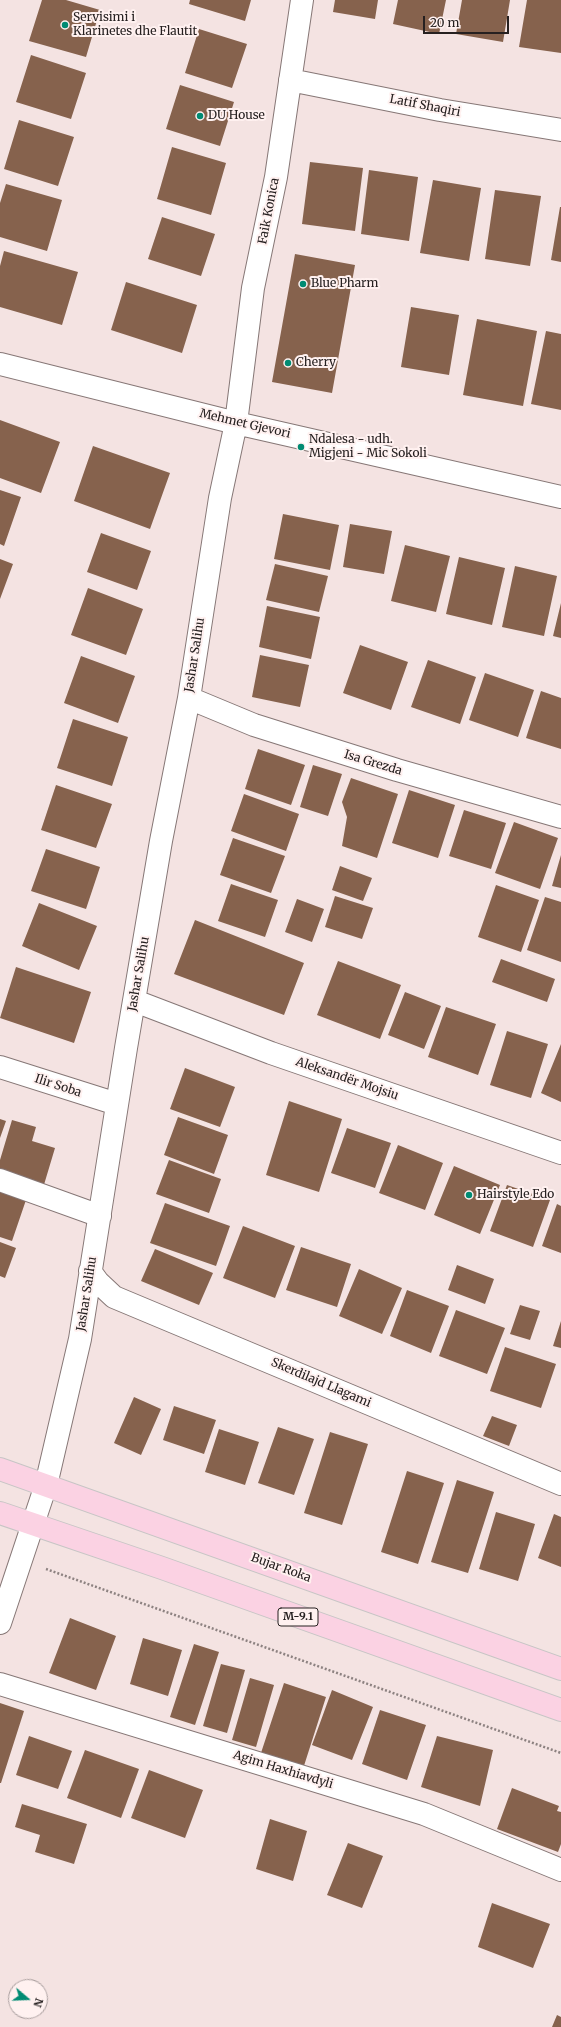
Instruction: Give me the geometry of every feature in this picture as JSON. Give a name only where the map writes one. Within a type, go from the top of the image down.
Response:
[{"type":"main road","name":"Bujar Roka","points":[[0,1469],[561,1669]]},
{"type":"main road","name":"M-9.1","points":[[0,1513],[561,1710]]},
{"type":"street","name":"Faik Konica","points":[[236,423],[253,288],[276,177],[302,0]]},
{"type":"street","name":"Latif Shaqiri","points":[[290,80],[440,110],[561,130]]},
{"type":"street","name":"Mehmet Gjevori","points":[[0,364],[236,423],[561,497]]},
{"type":"street","name":"Jashar Salihu","points":[[34,1524],[46,1485],[80,1339],[116,1104],[135,1002],[161,840],[189,698],[219,505],[236,423]]},
{"type":"street","name":"Isa Grezda","points":[[189,698],[254,725],[397,770],[561,817]]},
{"type":"street","name":"Aleksandër Mojsiu","points":[[135,1002],[271,1053],[561,1153]]},
{"type":"street","name":"Ilir Soba","points":[[0,1067],[116,1104]]},
{"type":"street","points":[[0,1180],[100,1216]]},
{"type":"street","name":"Skerdilajd Llagami","points":[[90,1271],[98,1282],[114,1297],[561,1484]]},
{"type":"street","points":[[0,1623],[34,1524]]},
{"type":"street","name":"Agim Haxhiavdyli","points":[[0,1684],[424,1814],[561,1870]]},
{"type":"path","points":[[45,1568],[561,1753]]},
{"type":"building","points":[[42,0],[66,0],[100,10],[86,57],[29,41]]},
{"type":"building","points":[[190,0],[251,0],[245,21],[189,4]]},
{"type":"building","points":[[335,0],[378,0],[375,19],[333,12]]},
{"type":"building","points":[[398,0],[446,0],[439,34],[393,24]]},
{"type":"building","points":[[462,0],[510,0],[503,42],[456,34]]},
{"type":"building","points":[[527,0],[561,0],[561,53],[519,47]]},
{"type":"building","points":[[199,29],[247,44],[232,88],[185,73]]},
{"type":"building","points":[[31,55],[86,73],[71,119],[16,102]]},
{"type":"building","name":"DU House","points":[[180,85],[234,102],[220,146],[166,129]]},
{"type":"building","points":[[19,120],[74,137],[58,186],[4,169]]},
{"type":"building","points":[[172,147],[226,163],[211,215],[157,199]]},
{"type":"building","points":[[310,162],[363,168],[355,231],[302,224]]},
{"type":"building","points":[[369,170],[418,177],[409,241],[361,234]]},
{"type":"building","points":[[433,180],[481,188],[469,261],[420,253]]},
{"type":"building","points":[[6,184],[62,200],[47,251],[0,237],[0,203]]},
{"type":"building","points":[[495,190],[541,196],[530,266],[485,259]]},
{"type":"building","points":[[561,207],[561,262],[551,260]]},
{"type":"building","points":[[162,217],[215,234],[201,276],[148,259]]},
{"type":"building","points":[[4,251],[78,272],[62,325],[0,307],[0,266]]},
{"type":"building","points":[[295,254],[355,265],[332,393],[272,382]]},
{"type":"building","points":[[126,282],[197,305],[182,353],[111,330]]},
{"type":"building","points":[[411,307],[459,315],[449,375],[401,367]]},
{"type":"building","points":[[477,319],[537,331],[523,406],[463,395]]},
{"type":"building","points":[[546,331],[561,334],[561,410],[531,404]]},
{"type":"building","points":[[0,420],[60,442],[41,493],[0,478]]},
{"type":"building","points":[[93,446],[170,473],[150,529],[74,501]]},
{"type":"building","points":[[0,490],[21,497],[4,546],[0,544]]},
{"type":"building","points":[[283,514],[339,525],[330,570],[274,559]]},
{"type":"building","points":[[350,524],[392,531],[384,574],[343,567]]},
{"type":"building","points":[[101,533],[151,551],[137,590],[87,572]]},
{"type":"building","points":[[405,545],[450,556],[436,612],[391,601]]},
{"type":"building","points":[[459,557],[505,568],[492,625],[446,614]]},
{"type":"building","points":[[0,559],[13,564],[0,599]]},
{"type":"building","points":[[275,564],[328,576],[319,612],[266,600]]},
{"type":"building","points":[[515,566],[557,576],[544,636],[502,627]]},
{"type":"building","points":[[88,588],[143,609],[126,655],[71,635]]},
{"type":"building","points":[[561,603],[561,638],[553,636]]},
{"type":"building","points":[[267,606],[320,617],[311,659],[259,647]]},
{"type":"building","points":[[360,645],[408,662],[391,710],[343,693]]},
{"type":"building","points":[[260,655],[309,665],[300,707],[252,697]]},
{"type":"building","points":[[81,656],[135,676],[118,723],[64,703]]},
{"type":"building","points":[[428,660],[476,677],[460,724],[411,707]]},
{"type":"building","points":[[485,673],[534,690],[518,737],[469,720]]},
{"type":"building","points":[[541,691],[561,698],[561,749],[526,738]]},
{"type":"building","points":[[73,719],[128,737],[112,786],[57,768]]},
{"type":"building","points":[[258,749],[305,765],[291,805],[245,789]]},
{"type":"building","points":[[313,765],[342,774],[328,816],[300,807]]},
{"type":"building","points":[[351,778],[398,794],[377,858],[342,846],[347,817],[342,802]]},
{"type":"building","points":[[56,785],[112,804],[96,848],[41,830]]},
{"type":"building","points":[[409,790],[455,805],[438,858],[392,843]]},
{"type":"building","points":[[244,794],[299,814],[286,851],[231,831]]},
{"type":"building","points":[[464,810],[506,823],[491,869],[449,856]]},
{"type":"building","points":[[514,822],[558,838],[540,889],[495,873]]},
{"type":"building","points":[[233,838],[285,856],[271,893],[220,875]]},
{"type":"building","points":[[46,849],[100,867],[86,909],[31,891]]},
{"type":"building","points":[[561,855],[561,888],[552,886]]},
{"type":"building","points":[[340,866],[372,878],[363,901],[332,890]]},
{"type":"building","points":[[231,884],[278,900],[265,937],[218,921]]},
{"type":"building","points":[[496,885],[539,900],[521,952],[478,937]]},
{"type":"building","points":[[335,896],[373,908],[362,939],[325,927]]},
{"type":"building","points":[[545,897],[561,902],[561,962],[527,950]]},
{"type":"building","points":[[297,899],[324,909],[312,942],[285,932]]},
{"type":"building","points":[[39,903],[97,926],[79,970],[22,946]]},
{"type":"building","points":[[195,920],[304,963],[284,1015],[174,974]]},
{"type":"building","points":[[501,959],[555,979],[547,1002],[492,982]]},
{"type":"building","points":[[338,961],[401,985],[380,1039],[317,1015]]},
{"type":"building","points":[[16,967],[91,992],[74,1043],[0,1018]]},
{"type":"building","points":[[405,992],[441,1006],[424,1049],[388,1035]]},
{"type":"building","points":[[446,1007],[496,1024],[478,1075],[428,1057]]},
{"type":"building","points":[[507,1031],[548,1044],[531,1098],[490,1085]]},
{"type":"building","points":[[561,1044],[561,1102],[541,1093]]},
{"type":"building","points":[[185,1068],[235,1087],[220,1127],[170,1109]]},
{"type":"building","points":[[289,1101],[342,1119],[319,1192],[266,1175]]},
{"type":"building","points":[[178,1117],[228,1135],[214,1174],[164,1155]]},
{"type":"building","points":[[0,1119],[6,1121],[0,1138]]},
{"type":"building","points":[[12,1120],[36,1127],[32,1141],[55,1148],[43,1188],[0,1175],[0,1160]]},
{"type":"building","points":[[347,1128],[391,1143],[375,1188],[331,1173]]},
{"type":"building","points":[[398,1145],[443,1163],[425,1210],[379,1193]]},
{"type":"building","points":[[169,1160],[221,1179],[209,1213],[156,1194]]},
{"type":"building","points":[[454,1166],[500,1185],[480,1234],[434,1215]]},
{"type":"building","points":[[507,1185],[550,1200],[533,1247],[490,1231]]},
{"type":"building","points":[[0,1191],[26,1200],[12,1241],[0,1237]]},
{"type":"building","points":[[165,1203],[230,1226],[216,1266],[150,1243]]},
{"type":"building","points":[[557,1204],[561,1206],[561,1253],[542,1246]]},
{"type":"building","points":[[243,1226],[295,1246],[275,1298],[223,1278]]},
{"type":"building","points":[[0,1242],[16,1248],[5,1278],[0,1276]]},
{"type":"building","points":[[301,1247],[351,1264],[337,1307],[286,1290]]},
{"type":"building","points":[[155,1249],[213,1273],[199,1305],[141,1281]]},
{"type":"building","points":[[457,1265],[494,1279],[485,1304],[448,1290]]},
{"type":"building","points":[[359,1269],[402,1288],[382,1334],[339,1316]]},
{"type":"building","points":[[407,1290],[449,1306],[431,1353],[390,1336]]},
{"type":"building","points":[[520,1305],[540,1311],[530,1340],[510,1334]]},
{"type":"building","points":[[456,1310],[505,1328],[487,1374],[439,1356]]},
{"type":"building","points":[[561,1321],[561,1348],[553,1346]]},
{"type":"building","points":[[505,1347],[556,1364],[541,1408],[490,1391]]},
{"type":"building","points":[[134,1397],[161,1409],[141,1455],[114,1443]]},
{"type":"building","points":[[174,1406],[216,1420],[204,1454],[163,1440]]},
{"type":"building","points":[[492,1416],[517,1425],[509,1446],[483,1436]]},
{"type":"building","points":[[278,1427],[314,1439],[294,1495],[258,1483]]},
{"type":"building","points":[[219,1429],[259,1442],[245,1485],[205,1472]]},
{"type":"building","points":[[330,1432],[368,1444],[342,1525],[304,1513]]},
{"type":"building","points":[[407,1471],[444,1483],[418,1564],[381,1552]]},
{"type":"building","points":[[457,1480],[494,1492],[468,1573],[431,1562]]},
{"type":"building","points":[[496,1512],[535,1524],[518,1581],[479,1569]]},
{"type":"building","points":[[554,1514],[561,1517],[561,1567],[538,1558]]},
{"type":"building","points":[[70,1618],[116,1636],[96,1690],[49,1673]]},
{"type":"building","points":[[143,1638],[182,1650],[168,1696],[130,1684]]},
{"type":"building","points":[[194,1644],[219,1652],[195,1725],[170,1717]]},
{"type":"building","points":[[221,1664],[245,1670],[227,1733],[203,1726]]},
{"type":"building","points":[[250,1678],[274,1685],[256,1747],[232,1740]]},
{"type":"building","points":[[284,1683],[326,1697],[302,1772],[259,1759]]},
{"type":"building","points":[[332,1690],[373,1707],[352,1760],[312,1745]]},
{"type":"building","points":[[0,1703],[24,1711],[1,1783],[0,1783]]},
{"type":"building","points":[[380,1710],[426,1725],[407,1780],[362,1764]]},
{"type":"building","points":[[29,1736],[72,1751],[58,1789],[16,1775]]},
{"type":"building","points":[[437,1736],[493,1750],[480,1806],[421,1787]]},
{"type":"building","points":[[85,1750],[139,1769],[121,1818],[67,1798]]},
{"type":"building","points":[[149,1770],[203,1790],[185,1838],[131,1818]]},
{"type":"building","points":[[512,1788],[559,1806],[557,1811],[561,1812],[561,1844],[558,1852],[497,1829]]},
{"type":"building","points":[[22,1804],[87,1824],[74,1864],[35,1852],[40,1835],[15,1827]]},
{"type":"building","points":[[270,1819],[307,1831],[293,1881],[256,1869]]},
{"type":"building","points":[[348,1843],[383,1856],[362,1908],[327,1895]]},
{"type":"building","points":[[492,1903],[550,1924],[533,1968],[478,1947]]},
{"type":"building","points":[[557,2015],[561,2017],[561,2027],[552,2027]]},
{"type":"place","name":"Servisimi i Klarinetes dhe Flautit","points":[[65,25]]},
{"type":"place","name":"DU House","points":[[200,116]]},
{"type":"place","name":"Blue Pharm","points":[[303,284]]},
{"type":"place","name":"Cherry","points":[[288,363]]},
{"type":"place","name":"Ndalesa - udh. Migjeni - Mic Sokoli","points":[[301,447]]},
{"type":"place","name":"Hairstyle Edo","points":[[469,1195]]}]
